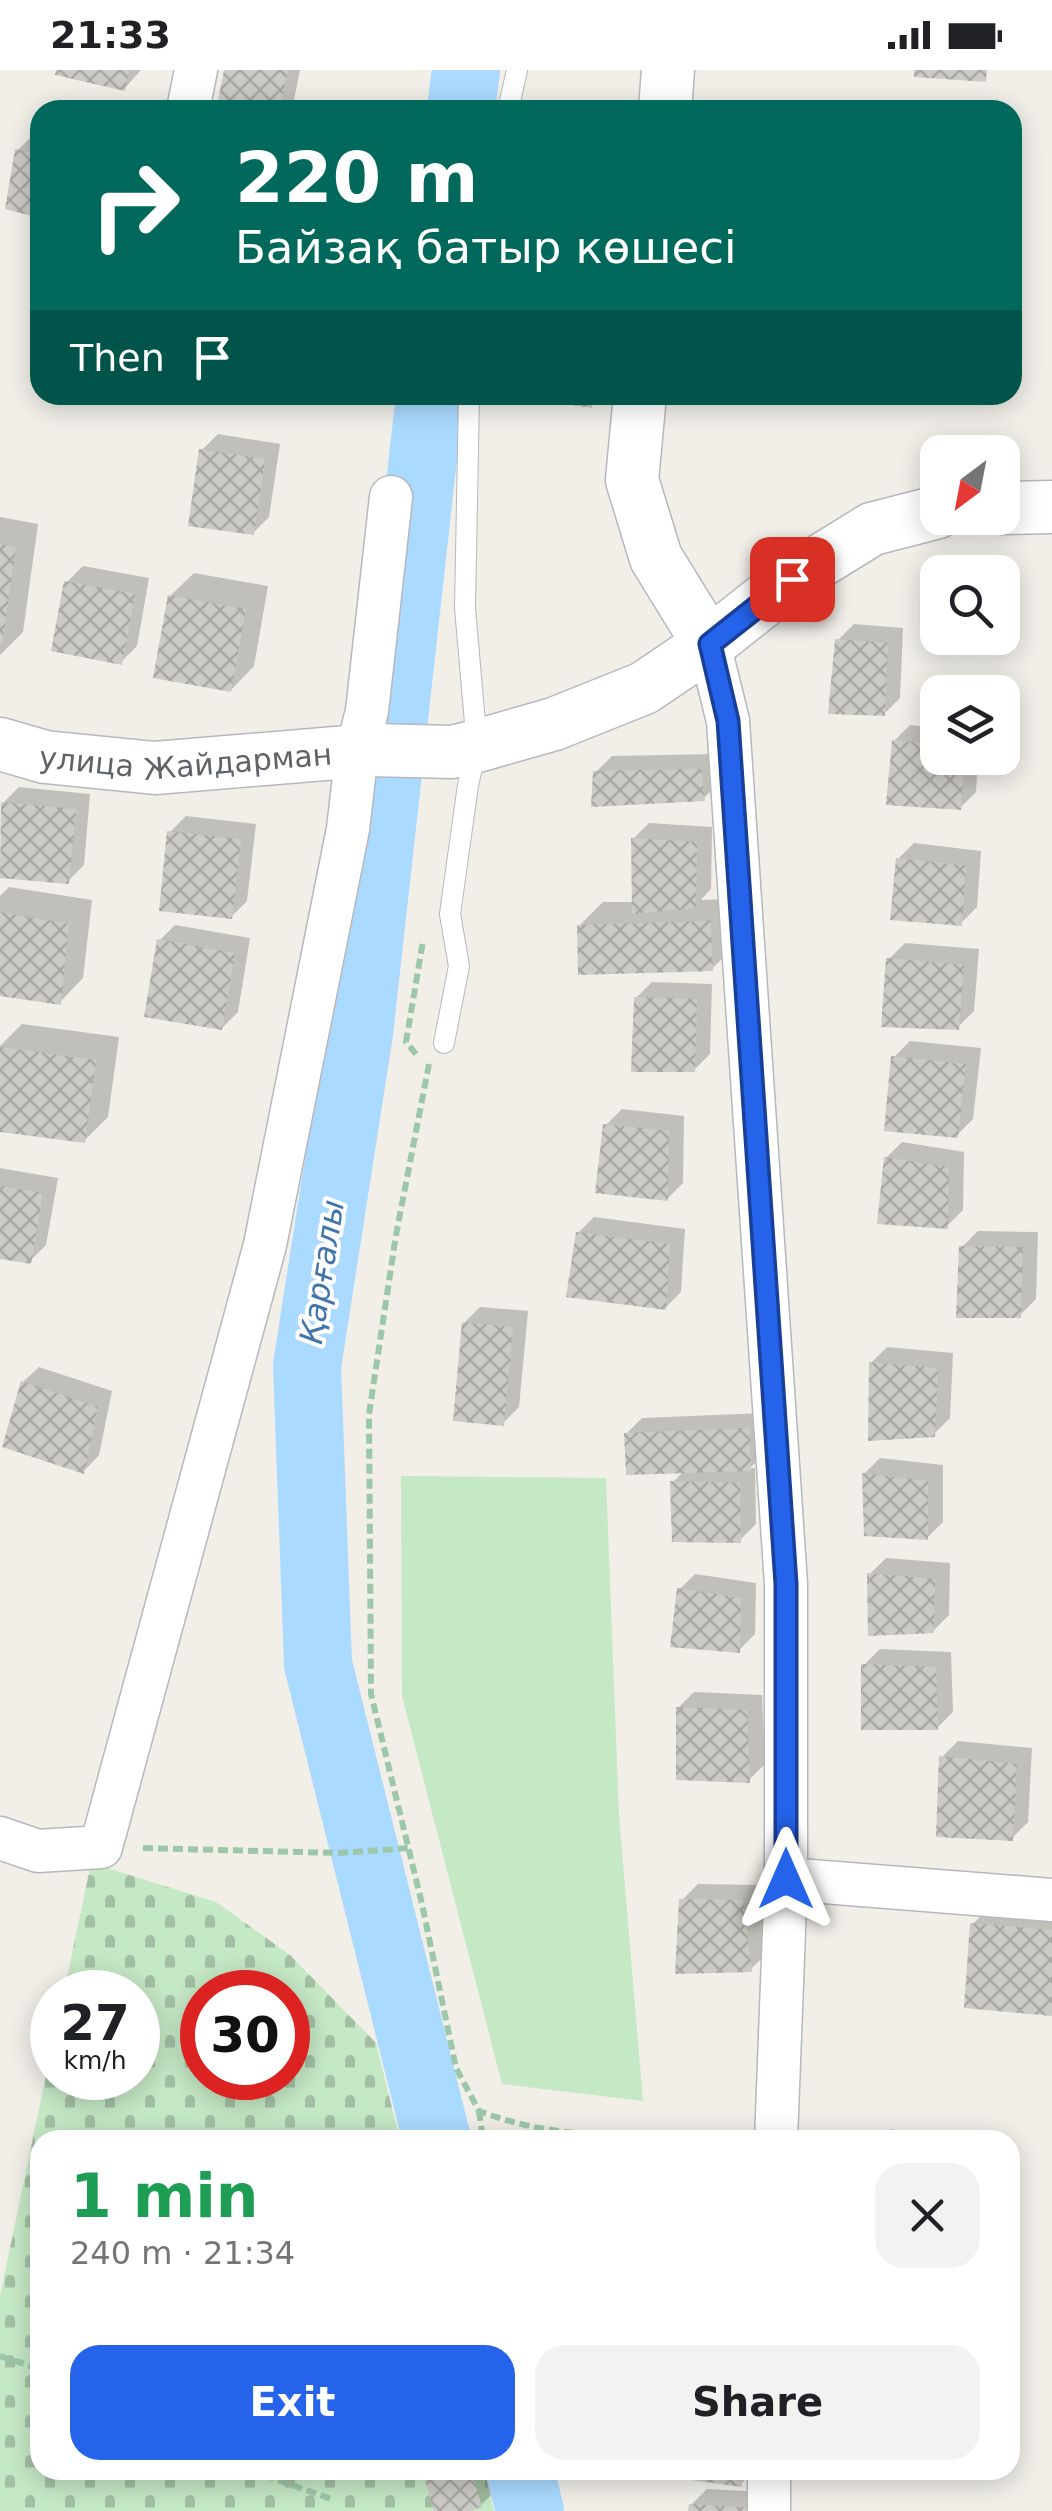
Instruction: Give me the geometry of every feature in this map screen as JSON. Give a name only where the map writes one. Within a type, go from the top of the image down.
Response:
[{"type":"street","points":[[190,100],[196,70]]},
{"type":"street","points":[[666,100],[668,70]]},
{"type":"street","points":[[639,405],[632,480],[656,558],[710,644],[728,721],[786,1584],[786,1879],[776,2130]]},
{"type":"street","points":[[0,1838],[38,1851],[101,1847],[266,1245],[365,750],[392,497]]},
{"type":"street","points":[[1020,508],[1052,508]]},
{"type":"street","points":[[464,749],[554,724],[644,688],[710,644],[792,579],[872,529],[920,517]]},
{"type":"street","name":"улица Жайдарман","points":[[0,744],[44,756],[155,768],[365,750],[464,749]]},
{"type":"street","points":[[786,1879],[1052,1900]]},
{"type":"street","points":[[768,2511],[770,2480]]},
{"type":"lane","points":[[510,100],[518,70]]},
{"type":"lane","points":[[444,1042],[460,966],[450,914],[468,786],[464,749],[468,405]]},
{"type":"path","points":[[444,1042],[427,1067],[369,1414],[371,1694],[456,2068],[480,2112],[482,2130]]},
{"type":"path","points":[[101,1847],[338,1853],[409,1848]]},
{"type":"path","points":[[480,2112],[516,2126],[543,2130]]},
{"type":"path","points":[[0,2356],[30,2366]]},
{"type":"path","points":[[278,2480],[334,2500]]},
{"type":"green space","points":[[401,1476],[606,1478],[619,1816],[643,2101],[502,2084],[402,1696]]},
{"type":"green space","points":[[91,1863],[216,1902],[305,1970],[180,1970],[180,2100],[310,2100],[310,1975],[376,2043],[398,2130],[35,2130],[41,2100],[160,2100],[160,1970],[69,1970]]},
{"type":"green space","points":[[30,2152],[30,2480],[486,2480],[494,2511],[0,2511],[0,2296]]},
{"type":"building","points":[[56,70],[129,70],[125,91],[55,75]]},
{"type":"building","points":[[224,70],[288,70],[282,100],[218,100]]},
{"type":"building","points":[[914,70],[987,70],[986,82],[914,77]]},
{"type":"building","points":[[15,149],[30,152],[30,215],[5,209]]},
{"type":"building","points":[[199,449],[265,459],[254,535],[188,526]]},
{"type":"building","points":[[0,544],[16,547],[2,644],[0,644]]},
{"type":"building","points":[[64,581],[135,594],[122,665],[51,651]]},
{"type":"building","points":[[168,595],[246,609],[231,692],[153,678]]},
{"type":"building","points":[[835,639],[888,643],[885,716],[828,714]]},
{"type":"building","points":[[892,740],[920,743],[920,775],[963,775],[961,810],[886,805]]},
{"type":"building","points":[[701,769],[705,801],[591,807],[593,771]]},
{"type":"building","points":[[1,802],[76,809],[69,884],[0,878]]},
{"type":"building","points":[[167,831],[241,839],[232,919],[159,911]]},
{"type":"building","points":[[631,838],[697,842],[696,908],[632,914]]},
{"type":"building","points":[[896,858],[966,866],[962,926],[890,920]]},
{"type":"building","points":[[0,912],[69,924],[61,1005],[0,996]]},
{"type":"building","points":[[711,921],[713,971],[578,975],[577,925]]},
{"type":"building","points":[[157,939],[235,953],[222,1030],[144,1017]]},
{"type":"building","points":[[886,958],[964,965],[959,1030],[881,1027]]},
{"type":"building","points":[[634,997],[697,999],[695,1072],[631,1072]]},
{"type":"building","points":[[0,1047],[96,1060],[85,1143],[0,1132]]},
{"type":"building","points":[[891,1056],[966,1064],[958,1138],[884,1131]]},
{"type":"building","points":[[603,1124],[669,1131],[668,1201],[595,1193]]},
{"type":"building","points":[[884,1157],[949,1167],[948,1229],[877,1224]]},
{"type":"building","points":[[0,1186],[43,1193],[31,1264],[0,1259]]},
{"type":"building","points":[[576,1232],[670,1244],[666,1310],[566,1297]]},
{"type":"building","points":[[959,1246],[1023,1247],[1021,1318],[956,1318]]},
{"type":"building","points":[[462,1322],[513,1327],[504,1426],[453,1421]]},
{"type":"building","points":[[869,1362],[938,1368],[935,1437],[868,1441]]},
{"type":"building","points":[[21,1381],[98,1407],[84,1474],[2,1447]]},
{"type":"building","points":[[749,1428],[751,1471],[626,1475],[624,1433]]},
{"type":"building","points":[[862,1473],[928,1481],[928,1540],[864,1536]]},
{"type":"building","points":[[670,1481],[740,1483],[741,1543],[672,1542]]},
{"type":"building","points":[[867,1573],[935,1579],[934,1633],[868,1636]]},
{"type":"building","points":[[677,1588],[741,1598],[740,1653],[670,1647]]},
{"type":"building","points":[[861,1664],[936,1667],[938,1730],[861,1730]]},
{"type":"building","points":[[676,1707],[747,1710],[750,1783],[676,1780]]},
{"type":"building","points":[[939,1756],[1017,1764],[1013,1841],[936,1837]]},
{"type":"building","points":[[679,1899],[743,1900],[752,1972],[675,1974]]},
{"type":"building","points":[[970,1923],[1052,1930],[1052,2016],[964,2008]]},
{"type":"building","points":[[425,2480],[474,2480],[482,2507],[434,2511]]},
{"type":"building","points":[[691,2480],[742,2480],[742,2487]]},
{"type":"building","points":[[689,2504],[755,2508],[755,2511],[688,2511]]},
{"type":"waterway","name":"Қарғалы","points":[[462,100],[466,70]]},
{"type":"waterway","name":"Қарғалы","points":[[429,405],[359,1033],[307,1366],[318,1664],[434,2130]]},
{"type":"waterway","name":"Қарғалы","points":[[522,2480],[530,2511]]},
{"type":"route","points":[[786,1879],[786,1584],[728,721],[710,644],[792,579]]}]
